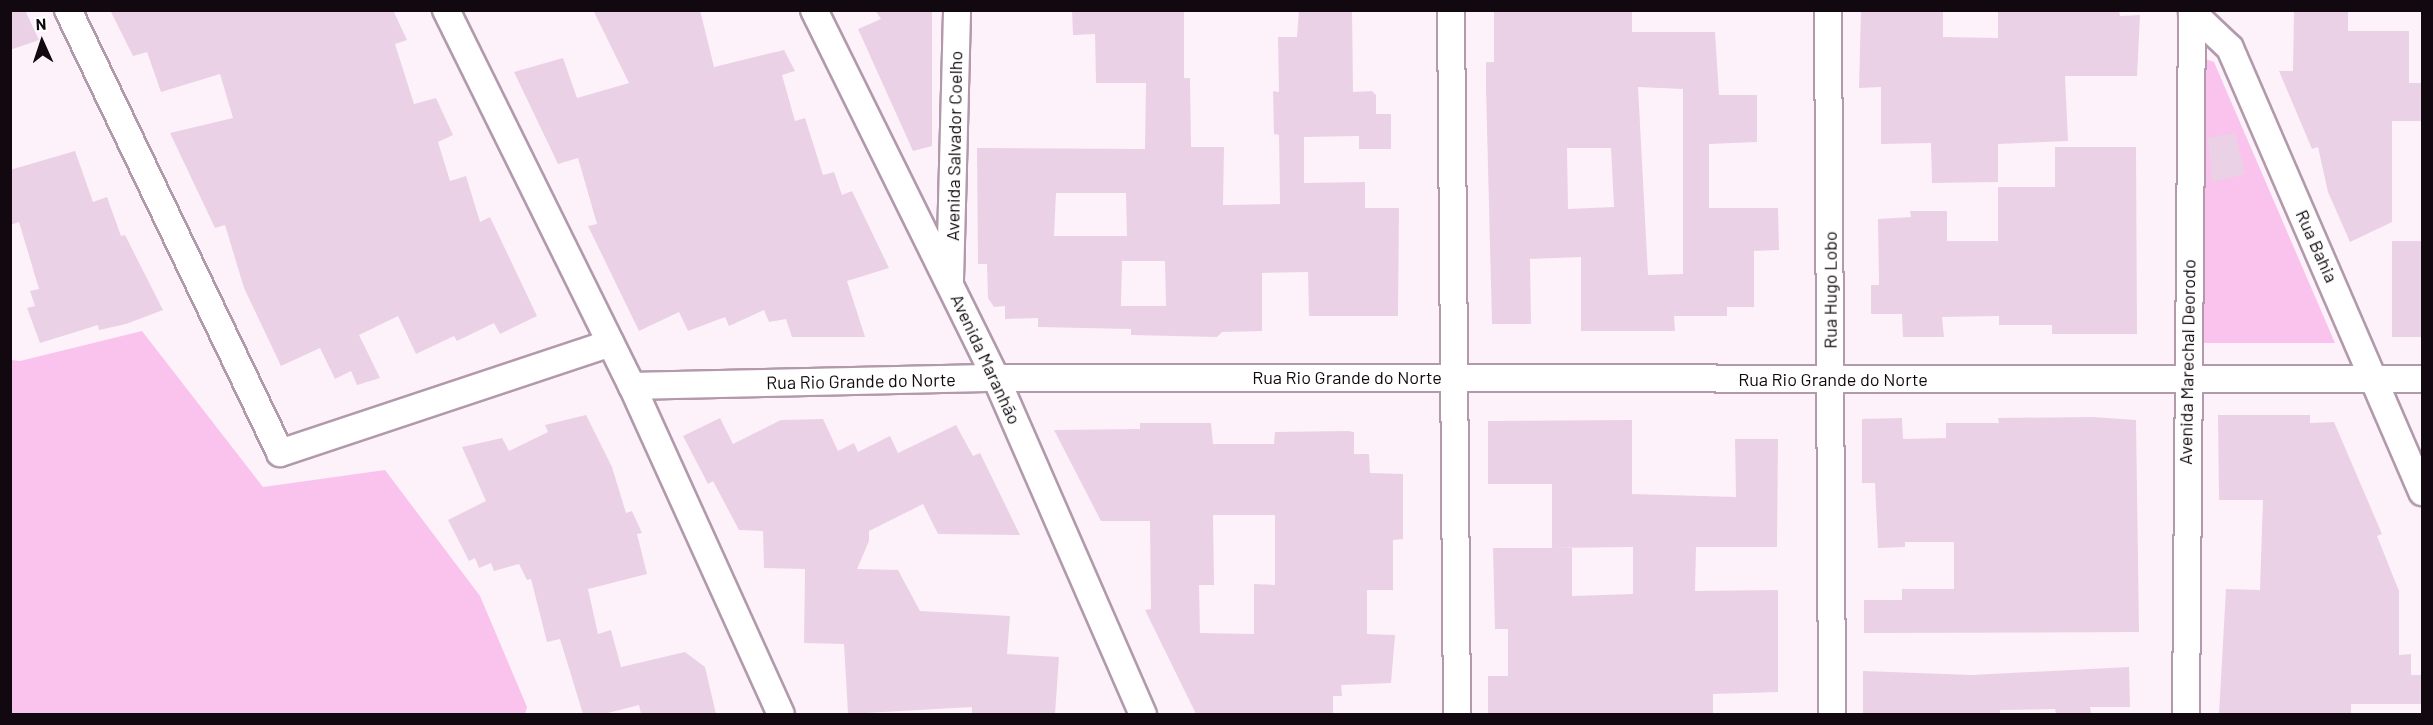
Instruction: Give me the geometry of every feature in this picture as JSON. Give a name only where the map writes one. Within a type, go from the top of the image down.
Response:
[{"type":"street","points":[[68,10],[280,453],[610,343]]},
{"type":"street","points":[[446,10],[632,386],[781,714]]},
{"type":"street","name":"Avenida Maranhão","points":[[814,10],[996,378],[1143,714]]},
{"type":"street","name":"Avenida Salvador Coelho","points":[[950,282],[957,10]]},
{"type":"street","points":[[1451,10],[1458,714]]},
{"type":"street","name":"Rua Hugo Lobo","points":[[1828,10],[1832,714]]},
{"type":"street","name":"Rua Bahia","points":[[2192,11],[2230,48],[2376,379],[2422,492]]},
{"type":"street","name":"Avenida Marechal Deorodo","points":[[2186,714],[2186,380],[2192,11]]},
{"type":"street","name":"Rua Rio Grande do Norte","points":[[632,386],[996,378],[1454,376],[1830,379],[2422,379]]},
{"type":"shaded area","points":[[2195,55],[2214,62],[2335,343],[2196,343]]},
{"type":"shaded area","points":[[142,331],[263,487],[385,470],[480,596],[527,707],[525,714],[11,714],[11,360],[20,361]]},
{"type":"building","points":[[10,10],[25,10],[39,40],[10,50]]},
{"type":"building","points":[[110,10],[393,10],[407,40],[395,44],[414,104],[436,98],[453,135],[438,142],[450,181],[466,176],[480,222],[490,217],[537,316],[500,334],[494,323],[457,341],[454,336],[416,354],[398,316],[359,335],[380,378],[357,385],[351,371],[335,379],[320,348],[281,366],[244,288],[225,225],[215,228],[170,133],[233,118],[220,74],[161,92],[147,52],[133,56]]},
{"type":"building","points":[[593,10],[700,10],[714,67],[784,50],[795,71],[782,75],[795,121],[805,118],[823,175],[834,172],[842,195],[852,191],[889,268],[847,281],[865,337],[792,337],[786,319],[769,322],[764,310],[729,326],[725,317],[688,331],[679,312],[639,331],[588,226],[597,224],[578,158],[558,164],[514,72],[563,58],[577,98],[629,83]]},
{"type":"building","points":[[875,10],[932,10],[932,146],[913,151],[858,29],[881,19]]},
{"type":"building","points":[[1072,10],[1184,10],[1184,78],[1190,78],[1191,147],[1224,147],[1223,205],[1280,204],[1279,135],[1274,134],[1273,91],[1279,92],[1278,37],[1297,37],[1299,10],[1352,10],[1353,92],[1372,91],[1376,95],[1376,114],[1391,114],[1391,149],[1359,149],[1359,136],[1304,137],[1304,183],[1365,182],[1365,208],[1399,208],[1398,316],[1309,316],[1308,272],[1262,273],[1262,331],[1222,332],[1217,337],[1131,335],[1131,329],[1038,327],[1038,318],[1005,319],[1005,306],[994,307],[988,298],[987,264],[978,264],[977,148],[1145,149],[1146,83],[1096,83],[1095,34],[1073,35]],"holes":[[[1056,193],[1126,193],[1127,236],[1054,236]],[[1122,261],[1165,261],[1166,306],[1121,306]]]},
{"type":"building","points":[[1494,10],[1632,10],[1632,32],[1715,32],[1719,95],[1757,95],[1757,142],[1709,144],[1709,208],[1778,208],[1779,250],[1754,251],[1754,307],[1727,307],[1727,316],[1674,316],[1675,331],[1581,331],[1581,257],[1530,259],[1531,324],[1492,324],[1486,62],[1494,62]],"holes":[[[1638,87],[1683,89],[1683,274],[1648,275]],[[1567,148],[1611,148],[1614,207],[1568,209]]]},
{"type":"building","points":[[1861,10],[1943,10],[1943,37],[1998,38],[1998,10],[2119,10],[2120,16],[2140,15],[2137,76],[2065,76],[2068,141],[1998,144],[1998,182],[1932,183],[1931,143],[1881,144],[1881,87],[1859,88]]},
{"type":"building","points":[[2294,10],[2348,10],[2348,31],[2409,31],[2409,83],[2422,83],[2422,121],[2392,121],[2392,222],[2350,242],[2328,192],[2318,147],[2312,149],[2279,71],[2293,71]]},
{"type":"building","points":[[2235,133],[2245,174],[2212,182],[2208,138]]},
{"type":"building","points":[[2055,147],[2136,147],[2137,334],[2052,334],[2052,325],[1999,325],[1999,316],[1942,317],[1944,337],[1903,337],[1902,314],[1871,314],[1871,285],[1879,285],[1878,219],[1911,217],[1910,211],[1947,211],[1947,241],[1998,241],[1998,187],[2055,187]]},
{"type":"building","points":[[75,151],[93,202],[107,197],[121,236],[125,235],[163,310],[126,324],[99,330],[98,325],[40,343],[27,308],[35,306],[30,291],[39,289],[19,222],[10,225],[10,170]]},
{"type":"building","points":[[2392,241],[2422,241],[2422,337],[2392,337]]},
{"type":"building","points":[[586,415],[612,467],[626,513],[632,511],[642,533],[637,534],[647,574],[588,589],[598,634],[611,630],[621,667],[685,652],[705,667],[716,714],[641,714],[639,705],[604,714],[583,714],[560,639],[547,642],[531,579],[527,580],[519,564],[494,571],[491,563],[479,568],[475,558],[469,561],[448,520],[486,501],[462,447],[502,438],[509,451],[548,432],[545,425]]},
{"type":"building","points":[[2218,415],[2310,415],[2310,423],[2334,422],[2382,534],[2377,536],[2399,591],[2399,655],[2411,654],[2411,675],[2422,675],[2422,704],[2351,704],[2351,714],[2219,714],[2226,589],[2260,590],[2263,500],[2219,500]]},
{"type":"building","points":[[2092,417],[2136,420],[2139,632],[1864,633],[1864,600],[1902,600],[1902,589],[1954,589],[1954,542],[1905,542],[1905,547],[1878,548],[1875,483],[1862,483],[1862,419],[1902,418],[1903,439],[1946,438],[1946,423],[1999,423],[1998,418]]},
{"type":"building","points":[[720,418],[733,444],[781,420],[823,419],[838,451],[854,443],[858,452],[890,436],[898,453],[956,425],[973,456],[980,453],[1020,535],[938,534],[923,504],[869,531],[869,541],[857,569],[898,570],[920,611],[1010,616],[1007,654],[1059,657],[1055,714],[972,714],[972,707],[848,714],[844,644],[804,643],[805,569],[764,568],[763,531],[739,530],[713,481],[708,484],[683,436]]},
{"type":"building","points":[[1632,420],[1632,494],[1736,497],[1735,439],[1778,439],[1777,547],[1696,547],[1695,591],[1778,590],[1778,692],[1713,694],[1713,714],[1488,714],[1488,676],[1508,676],[1508,629],[1495,629],[1493,548],[1552,548],[1552,484],[1488,484],[1488,421]],"holes":[[[1633,547],[1633,594],[1572,596],[1572,548],[1552,548]]]},
{"type":"building","points":[[1140,423],[1211,423],[1213,444],[1274,444],[1275,432],[1354,432],[1354,454],[1369,454],[1370,473],[1403,474],[1403,539],[1393,540],[1393,590],[1367,590],[1367,634],[1395,635],[1391,683],[1341,685],[1342,696],[1333,696],[1333,714],[1196,714],[1145,610],[1151,609],[1150,521],[1101,521],[1054,430],[1140,429]],"holes":[[[1213,515],[1275,515],[1275,585],[1254,584],[1254,634],[1200,633],[1199,585],[1214,585]]]},
{"type":"building","points":[[2129,667],[2130,707],[2090,707],[2091,714],[2056,714],[2055,709],[2000,710],[2000,714],[1863,714],[1863,671],[1972,675]]}]
